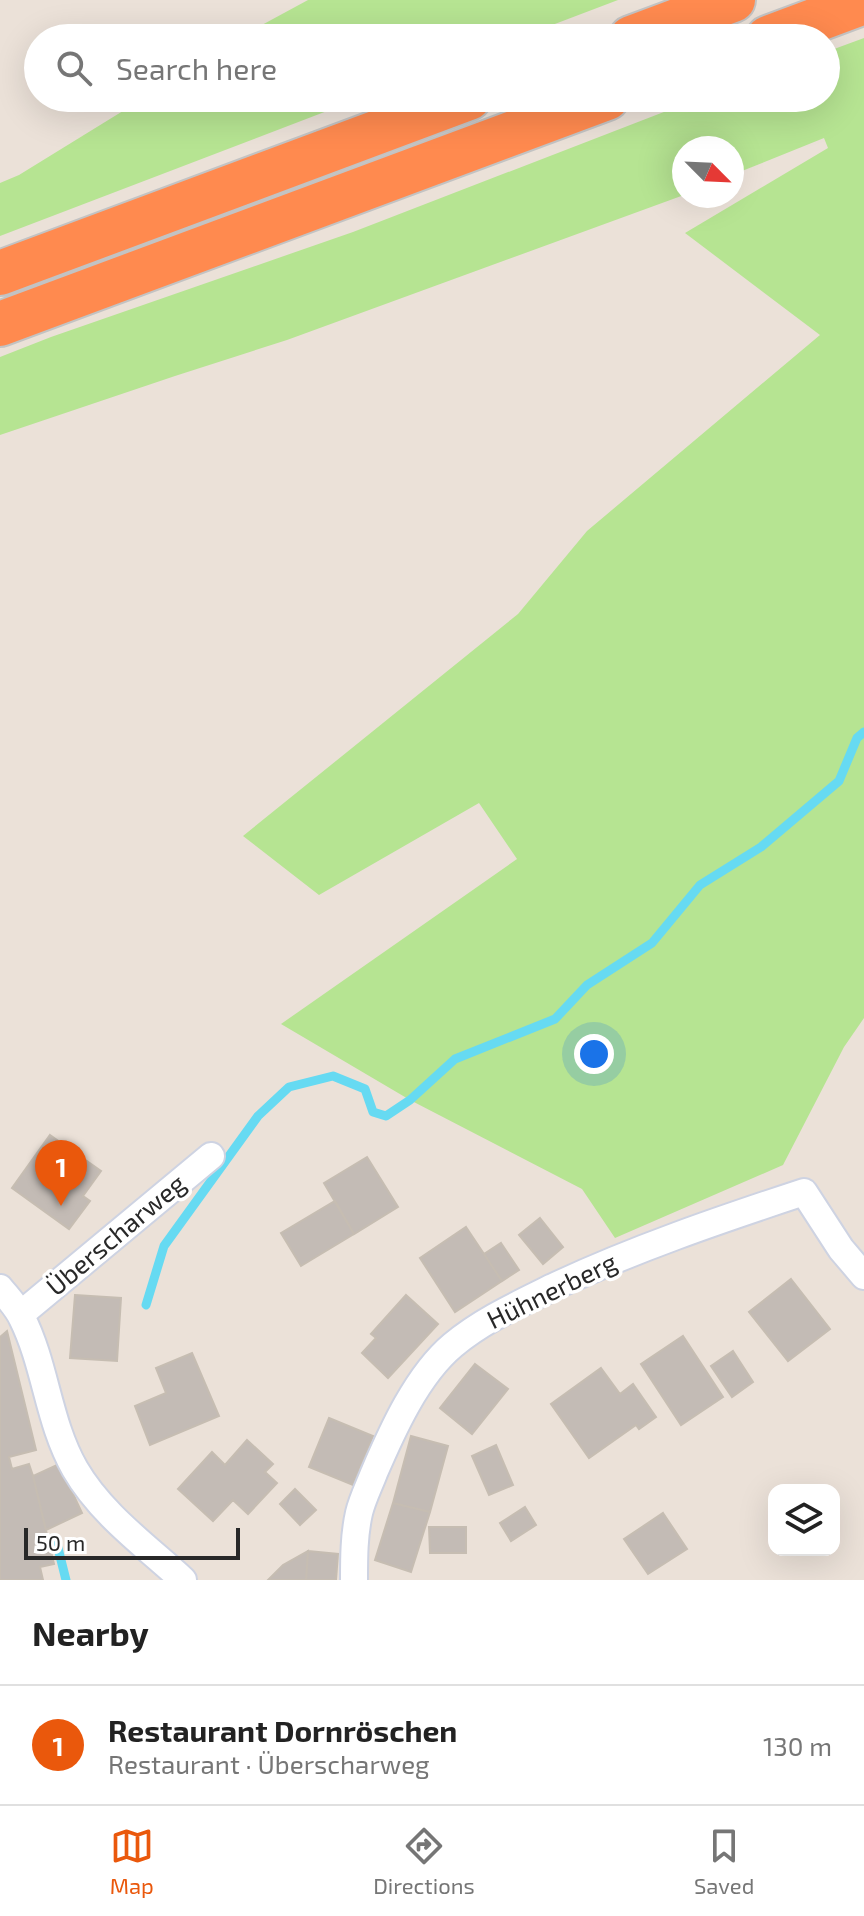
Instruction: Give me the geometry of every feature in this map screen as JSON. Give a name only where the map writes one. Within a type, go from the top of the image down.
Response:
[{"type":"highway","points":[[669,24],[733,0]]},
{"type":"highway","points":[[805,24],[864,2]]},
{"type":"highway","points":[[0,273],[431,112]]},
{"type":"highway","points":[[0,324],[569,112]]},
{"type":"street","name":"Überscharweg","points":[[21,1314],[211,1156]]},
{"type":"street","name":"Hühnerberg","points":[[354,1580],[359,1513],[401,1413],[424,1378],[451,1346],[484,1323],[597,1266],[804,1192],[841,1249],[864,1276]]},
{"type":"street","points":[[0,1288],[21,1314],[34,1344],[51,1408],[75,1469],[107,1511],[183,1580]]},
{"type":"green space","points":[[308,0],[618,0],[555,24],[264,24]]},
{"type":"green space","points":[[864,38],[864,1018],[844,1047],[783,1165],[615,1238],[582,1189],[410,1100],[281,1024],[517,859],[479,803],[319,895],[243,836],[518,614],[587,531],[820,335],[685,233],[727,208],[744,208],[744,198],[828,148],[824,138],[744,170],[744,136],[672,136],[672,199],[287,340],[0,435],[0,357],[353,232],[664,112],[840,112],[840,47]]},
{"type":"green space","points":[[121,112],[324,112],[0,236],[0,183],[19,175]]},
{"type":"building","points":[[50,1135],[101,1171],[83,1196],[90,1201],[69,1229],[12,1188]]},
{"type":"building","points":[[367,1157],[398,1207],[354,1234],[324,1183]]},
{"type":"building","points":[[335,1201],[354,1234],[301,1266],[281,1233]]},
{"type":"building","points":[[540,1218],[563,1247],[543,1264],[519,1235]]},
{"type":"building","points":[[466,1227],[502,1281],[455,1312],[420,1258]]},
{"type":"building","points":[[501,1243],[519,1270],[502,1281],[484,1254]]},
{"type":"building","points":[[791,1279],[830,1329],[788,1361],[749,1312]]},
{"type":"building","points":[[75,1295],[121,1298],[117,1361],[70,1358]]},
{"type":"building","points":[[406,1295],[438,1324],[388,1378],[362,1353],[376,1338],[371,1334]]},
{"type":"building","points":[[7,1331],[36,1450],[9,1457],[12,1469],[29,1464],[33,1476],[54,1564],[40,1567],[43,1580],[0,1580],[0,1337]]},
{"type":"building","points":[[683,1336],[723,1397],[681,1425],[641,1364]]},
{"type":"building","points":[[733,1351],[753,1382],[732,1397],[711,1366]]},
{"type":"building","points":[[192,1353],[219,1416],[150,1445],[135,1406],[166,1393],[156,1368]]},
{"type":"building","points":[[475,1364],[508,1389],[472,1434],[440,1408]]},
{"type":"building","points":[[601,1368],[620,1394],[633,1384],[656,1417],[639,1429],[636,1425],[589,1458],[551,1404]]},
{"type":"building","points":[[329,1418],[373,1436],[353,1485],[309,1467]]},
{"type":"building","points":[[411,1436],[448,1446],[430,1512],[393,1503]]},
{"type":"building","points":[[247,1440],[273,1464],[265,1472],[277,1483],[248,1514],[233,1500],[213,1521],[178,1489],[212,1452],[225,1465]]},
{"type":"building","points":[[496,1445],[513,1485],[489,1495],[472,1456]]},
{"type":"building","points":[[59,1464],[82,1513],[46,1530],[33,1476]]},
{"type":"building","points":[[295,1489],[316,1510],[300,1525],[280,1504]]},
{"type":"building","points":[[393,1503],[430,1512],[411,1572],[375,1560]]},
{"type":"building","points":[[525,1507],[536,1525],[511,1541],[500,1523]]},
{"type":"building","points":[[663,1513],[687,1549],[648,1574],[624,1539]]},
{"type":"building","points":[[429,1527],[466,1527],[466,1553],[430,1553]]},
{"type":"building","points":[[308,1551],[306,1580],[268,1580],[283,1565]]},
{"type":"building","points":[[308,1551],[338,1554],[336,1580],[306,1580]]},
{"type":"waterway","points":[[146,1305],[164,1246],[258,1116],[289,1087],[333,1076],[365,1089],[373,1112],[386,1116],[410,1100],[455,1059],[555,1019],[587,985],[652,943],[700,885],[761,847],[839,781],[857,738],[864,732]]},
{"type":"waterway","points":[[57,1544],[66,1580]]},
{"type":"place","name":"Restaurant Dornröschen","points":[[61,1206]]}]
